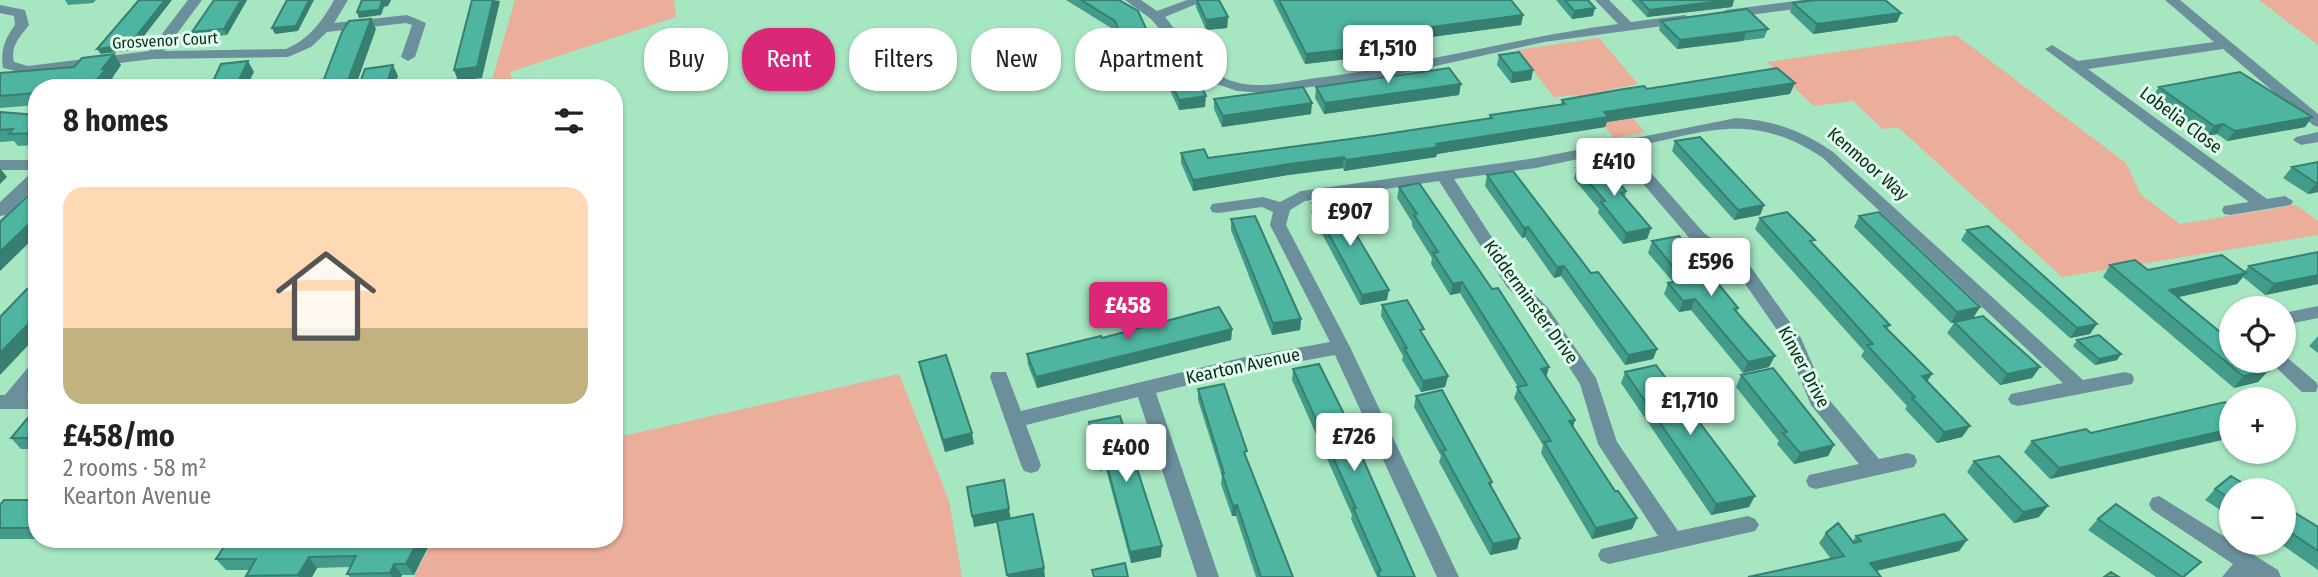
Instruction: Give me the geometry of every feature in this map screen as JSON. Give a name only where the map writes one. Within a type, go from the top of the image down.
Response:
[{"type":"street","points":[[153,55],[195,0]]},
{"type":"street","name":"Grosvenor Court","points":[[0,9],[20,13],[22,25],[2,49],[2,58],[8,65],[28,70],[153,55],[288,52],[308,45],[324,28],[341,0]]},
{"type":"street","points":[[1132,0],[1156,16],[1202,69],[1216,79],[1237,87],[1264,89],[1386,73],[1496,47],[1711,16],[1751,5],[1834,0]]},
{"type":"street","points":[[1156,16],[1199,0]]},
{"type":"street","points":[[1602,0],[1628,27]]},
{"type":"street","points":[[2172,0],[2318,122]]},
{"type":"street","points":[[324,28],[407,19],[419,23],[408,57]]},
{"type":"street","name":"Lobelia Close","points":[[2076,66],[2224,45]]},
{"type":"street","name":"Lobelia Close","points":[[2052,49],[2263,204]]},
{"type":"street","name":"Kenmoor Way","points":[[1282,209],[1289,201],[1301,196],[1536,163],[1742,122],[1769,124],[1808,141],[1870,192],[2079,387]]},
{"type":"street","points":[[2301,141],[2318,137]]},
{"type":"street","name":"Kinver Drive","points":[[1619,146],[1698,237],[1745,271],[1793,338],[1818,400],[1874,467]]},
{"type":"street","points":[[0,166],[28,165]]},
{"type":"street","name":"Kidderminster Drive","points":[[1443,174],[1513,283],[1542,312],[1589,383],[1608,444],[1672,541]]},
{"type":"street","points":[[0,211],[28,185]]},
{"type":"street","points":[[2230,210],[2285,201]]},
{"type":"street","points":[[1218,208],[1263,202],[1282,209],[1279,225],[1341,347],[1448,577]]},
{"type":"street","points":[[2296,317],[2318,312]]},
{"type":"street","name":"Kearton Avenue","points":[[1015,421],[1241,365],[1341,347]]},
{"type":"street","points":[[2292,373],[2309,387]]},
{"type":"street","points":[[999,377],[1031,465]]},
{"type":"street","points":[[5,402],[28,379]]},
{"type":"street","points":[[2018,399],[2125,379]]},
{"type":"street","points":[[1145,388],[1208,577]]},
{"type":"street","points":[[5,402],[28,402]]},
{"type":"street","points":[[1816,481],[1907,461]]},
{"type":"street","points":[[2159,504],[2241,570],[2270,577]]},
{"type":"street","points":[[1609,555],[1748,525]]},
{"type":"shaded area","points":[[515,0],[674,0],[676,17],[510,72],[512,79],[492,79]]},
{"type":"shaded area","points":[[2259,0],[2318,0],[2318,45]]},
{"type":"shaded area","points":[[1956,35],[2126,163],[2141,195],[2180,224],[2296,205],[2318,221],[2318,235],[2062,277],[1898,127],[1883,129],[1853,101],[1814,106],[1767,62]]},
{"type":"shaded area","points":[[1599,38],[1638,84],[1607,90],[1645,132],[1614,138],[1578,95],[1554,97],[1517,50]]},
{"type":"shaded area","points":[[899,374],[949,501],[962,577],[414,577],[428,548],[623,548],[623,436]]},
{"type":"building","points":[[139,0],[165,0],[129,45],[97,49]]},
{"type":"building","points":[[214,0],[241,0],[224,29],[192,32]]},
{"type":"building","points":[[287,0],[309,0],[296,26],[272,28]]},
{"type":"building","points":[[362,0],[386,0],[382,1],[379,10],[357,12]]},
{"type":"building","points":[[472,0],[493,0],[477,67],[454,70]]},
{"type":"building","points":[[1081,0],[1119,0],[1138,11],[1146,28],[1118,28],[1115,21]]},
{"type":"building","points":[[1197,0],[1219,0],[1228,17],[1206,20]]},
{"type":"building","points":[[1279,0],[1511,0],[1523,15],[1385,34],[1391,44],[1306,54]]},
{"type":"building","points":[[1565,0],[1588,0],[1595,8],[1574,11]]},
{"type":"building","points":[[1640,0],[1728,0],[1649,10]]},
{"type":"building","points":[[1815,0],[1885,0],[1901,13],[1817,24],[1793,3]]},
{"type":"building","points":[[1747,9],[1768,29],[1680,40],[1661,21]]},
{"type":"building","points":[[371,19],[348,79],[324,79],[342,32],[349,21]]},
{"type":"building","points":[[1519,52],[1533,70],[1513,73],[1499,55]]},
{"type":"building","points":[[114,54],[98,79],[28,79],[28,94],[0,96],[0,73],[74,67],[82,58]]},
{"type":"building","points":[[248,61],[239,79],[214,79],[221,64]]},
{"type":"building","points":[[393,65],[388,79],[361,79],[365,69]]},
{"type":"building","points":[[1449,68],[1461,84],[1325,103],[1316,87]]},
{"type":"building","points":[[1777,68],[1795,83],[1604,112],[1608,117],[1436,144],[1438,147],[1346,160],[1344,157],[1289,164],[1193,180],[1181,153],[1204,149],[1208,158],[1372,136],[1492,118],[1490,115],[1565,104],[1562,100],[1624,89],[1644,86],[1647,89]]},
{"type":"building","points":[[2240,72],[2312,117],[2235,131],[2223,124],[2214,126],[2159,87]]},
{"type":"building","points":[[1303,87],[1312,103],[1223,116],[1214,99]]},
{"type":"building","points":[[1175,91],[1204,91],[1206,96],[1179,100]]},
{"type":"building","points":[[0,112],[28,114],[28,133],[9,134],[13,129],[0,130]]},
{"type":"building","points":[[1700,137],[1764,205],[1738,210],[1675,141]]},
{"type":"building","points":[[2318,162],[2318,183],[2292,167]]},
{"type":"building","points":[[1603,164],[1626,191],[1621,193],[1651,228],[1626,233],[1601,202],[1605,201],[1577,168]]},
{"type":"building","points":[[1513,171],[1591,273],[1598,272],[1657,349],[1628,355],[1564,266],[1557,267],[1528,227],[1524,228],[1487,175]]},
{"type":"building","points":[[1419,183],[1492,289],[1498,288],[1549,367],[1541,369],[1575,420],[1569,421],[1615,491],[1618,491],[1637,518],[1596,528],[1544,442],[1551,441],[1517,387],[1527,385],[1462,282],[1453,284],[1433,253],[1438,252],[1414,215],[1417,214],[1399,187]]},
{"type":"building","points":[[28,196],[28,225],[0,252],[0,222]]},
{"type":"building","points":[[1335,199],[1389,290],[1362,295],[1312,203]]},
{"type":"building","points":[[1787,212],[1815,240],[1810,241],[1890,325],[1884,326],[1932,374],[1922,376],[1970,426],[1944,432],[1867,345],[1873,344],[1760,218]]},
{"type":"building","points":[[1879,212],[1980,307],[1957,312],[1859,216]]},
{"type":"building","points":[[1255,216],[1301,319],[1273,323],[1231,219]]},
{"type":"building","points":[[1988,226],[2097,324],[2077,328],[1967,230]]},
{"type":"building","points":[[1679,236],[1738,308],[1734,309],[1775,356],[1748,362],[1695,299],[1683,301],[1668,283],[1684,280],[1652,241]]},
{"type":"building","points":[[2318,252],[2318,275],[2274,284],[2249,266]]},
{"type":"building","points":[[2222,255],[2246,273],[2169,290],[2219,331],[2219,356],[2110,265],[2135,260],[2148,270]]},
{"type":"building","points":[[27,289],[28,324],[0,353],[0,317]]},
{"type":"building","points":[[1407,300],[1424,329],[1420,330],[1448,376],[1423,381],[1382,305]]},
{"type":"building","points":[[1219,307],[1232,329],[1036,377],[1027,354],[1101,336],[1102,338]]},
{"type":"building","points":[[1983,316],[2040,367],[2007,374],[1954,322]]},
{"type":"building","points":[[2099,335],[2121,354],[2099,359],[2077,340]]},
{"type":"building","points":[[946,355],[972,433],[943,440],[919,362]]},
{"type":"building","points":[[1319,364],[1354,434],[1415,577],[1380,577],[1378,572],[1381,571],[1353,508],[1356,508],[1293,369]]},
{"type":"building","points":[[1656,365],[1755,496],[1716,504],[1625,372]]},
{"type":"building","points":[[1773,368],[1834,445],[1800,453],[1783,433],[1787,432],[1741,375]]},
{"type":"building","points":[[1224,384],[1247,451],[1244,452],[1293,577],[1261,577],[1237,505],[1233,506],[1198,389]]},
{"type":"building","points":[[1442,390],[1520,538],[1493,544],[1442,451],[1446,450],[1416,396]]},
{"type":"building","points":[[2219,403],[2219,432],[2059,468],[2032,441],[2086,429],[2091,433]]},
{"type":"building","points":[[1120,416],[1162,546],[1130,552],[1105,458],[1099,459],[1089,422]]},
{"type":"building","points":[[28,418],[28,438],[11,438]]},
{"type":"building","points":[[1999,456],[2048,506],[2023,512],[1974,461]]},
{"type":"building","points":[[1004,480],[1009,509],[972,516],[967,487]]},
{"type":"building","points":[[4,500],[28,500],[28,528],[0,528],[0,505]]},
{"type":"building","points":[[2116,504],[2201,562],[2182,577],[2098,519]]},
{"type":"building","points":[[2296,513],[2318,527],[2318,551],[2296,536]]},
{"type":"building","points":[[1033,514],[1044,568],[1007,575],[997,521]]},
{"type":"building","points":[[1944,514],[1967,540],[1870,563],[1881,577],[1748,577],[1844,556],[1826,533],[1838,523],[1854,543],[1861,541],[1856,536]]},
{"type":"building","points":[[223,548],[414,548],[406,564],[394,564],[390,573],[347,574],[356,556],[309,557],[298,575],[246,576],[256,559],[216,559]]},
{"type":"building","points":[[1125,563],[1128,577],[1094,577],[1092,570]]},
{"type":"building","points":[[2111,572],[2119,577],[2104,577]]}]
